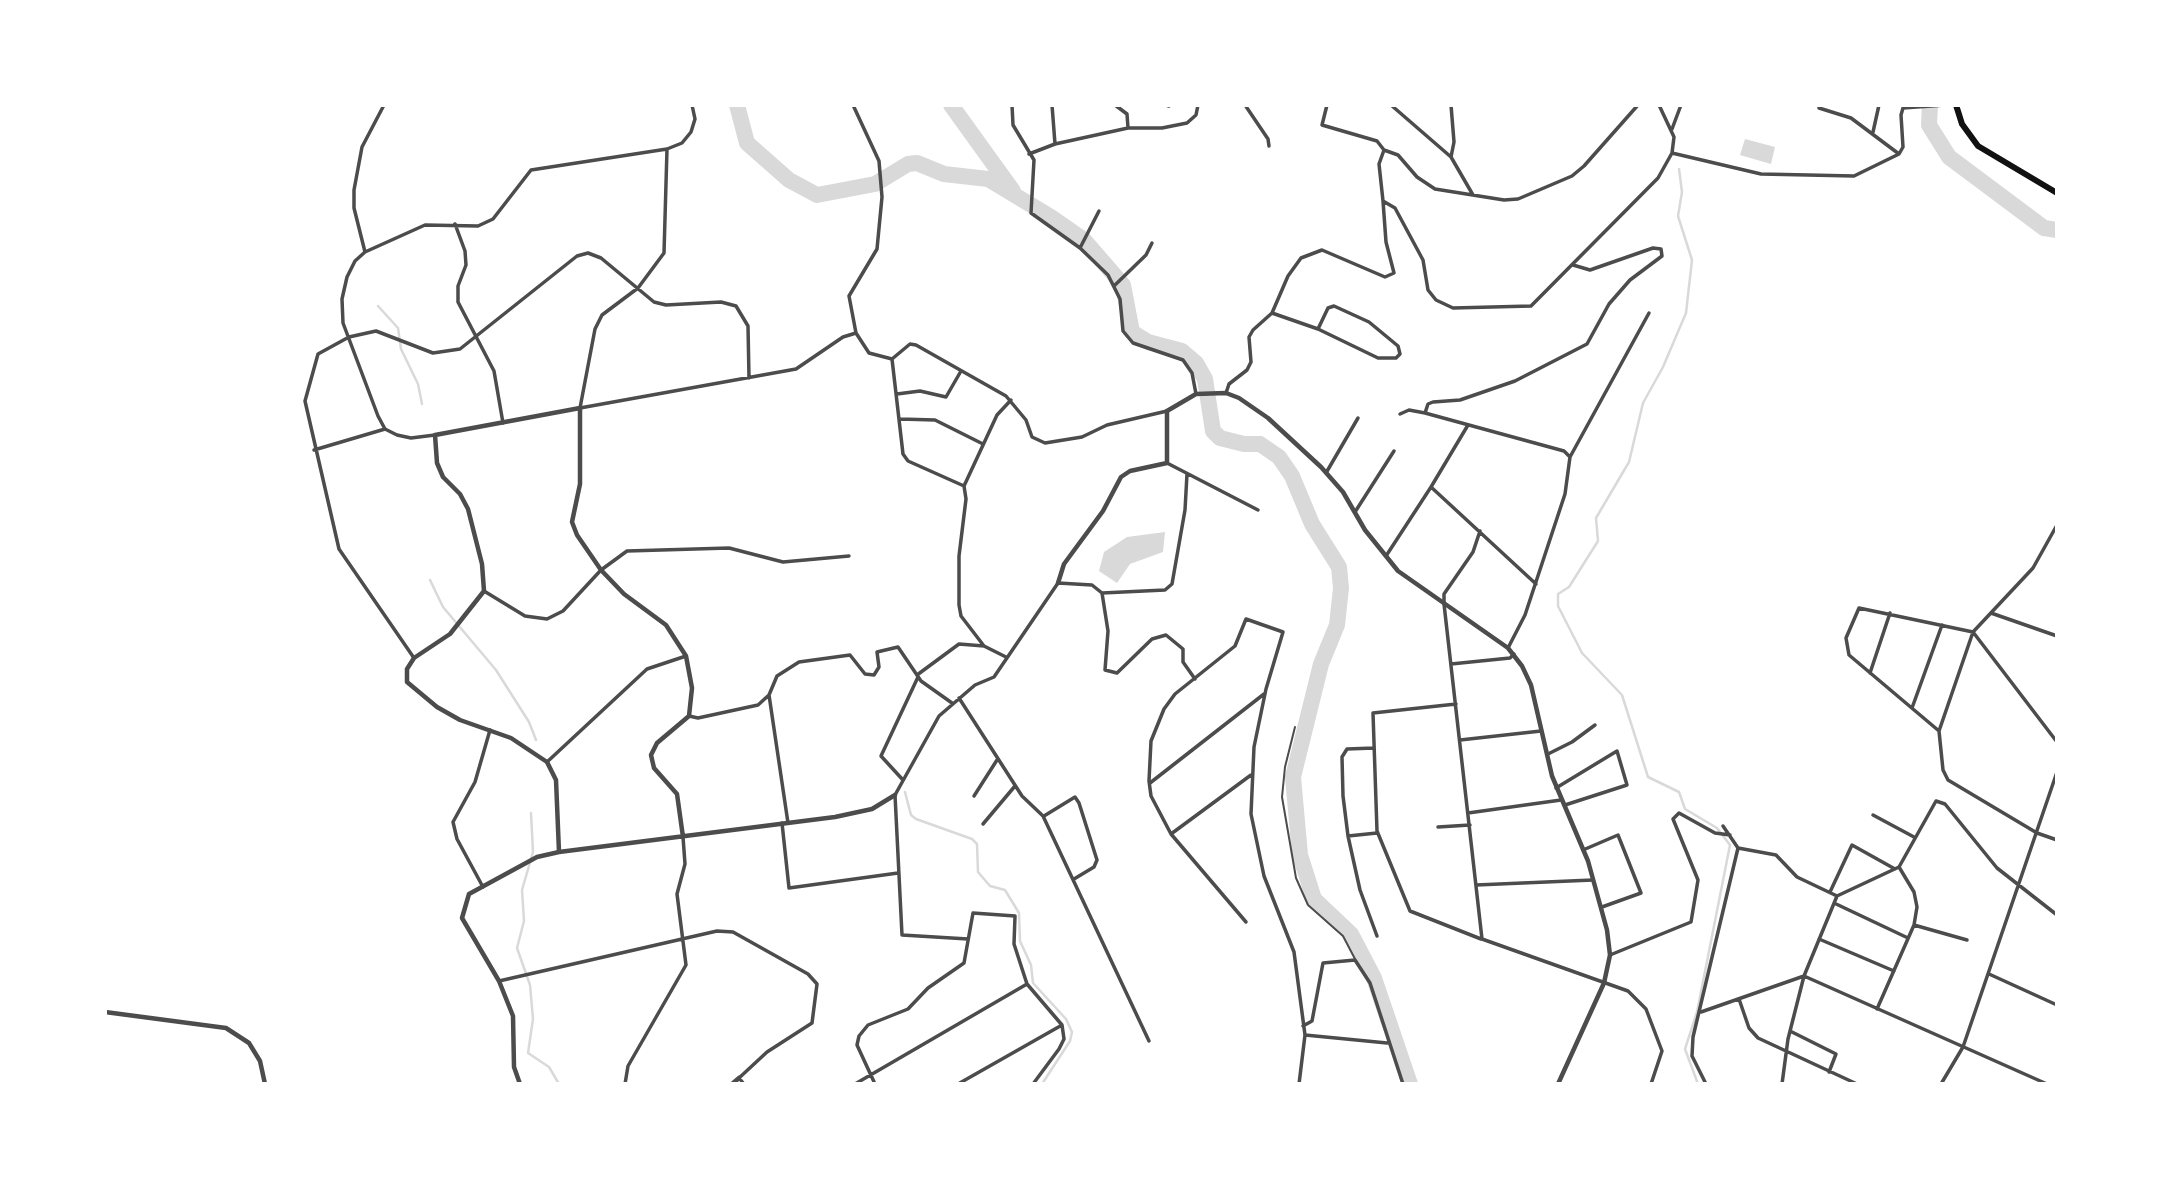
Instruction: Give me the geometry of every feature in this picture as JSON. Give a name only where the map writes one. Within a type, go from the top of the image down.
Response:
[{"type":"main road","points":[[1956,105],[1962,124],[1978,146],[2057,193]]},
{"type":"street","points":[[365,252],[354,208],[354,190],[362,147],[384,105]]},
{"type":"street","points":[[385,429],[343,323],[342,299],[347,277],[365,252],[425,225],[478,226],[493,219],[531,170],[667,149],[682,143],[691,132],[695,119],[692,105]]},
{"type":"street","points":[[853,105],[879,161],[881,186],[877,250],[849,296],[856,333],[869,352],[892,359]]},
{"type":"street","points":[[1012,105],[1013,125],[1034,160],[1031,213],[1081,246],[1116,284],[1123,331],[1133,343],[1183,360],[1192,373],[1199,393]]},
{"type":"street","points":[[1052,105],[1055,144]]},
{"type":"street","points":[[1115,105],[1127,114],[1128,128]]},
{"type":"street","points":[[1029,154],[1055,144],[1128,128],[1162,128],[1187,123],[1196,115],[1198,105]]},
{"type":"street","points":[[1245,105],[1268,139],[1269,146]]},
{"type":"street","points":[[1327,105],[1322,125],[1377,141],[1384,150],[1398,155],[1417,177],[1435,189],[1504,200],[1518,199],[1572,176],[1638,105]]},
{"type":"street","points":[[1451,105],[1454,142],[1451,157]]},
{"type":"street","points":[[1384,201],[1395,208],[1423,260],[1428,290],[1436,300],[1453,308],[1531,306],[1658,178],[1672,153],[1674,137],[1658,105]]},
{"type":"street","points":[[1672,129],[1681,105]]},
{"type":"street","points":[[1819,105],[1819,108],[1851,118],[1899,154]]},
{"type":"street","points":[[1873,132],[1879,105]]},
{"type":"street","points":[[1672,153],[1760,174],[1795,177],[1854,176],[1899,154],[1903,147],[1903,108],[1945,105]]},
{"type":"street","points":[[1394,107],[1451,157],[1473,195]]},
{"type":"street","points":[[625,1084],[628,1066],[686,965],[677,894],[685,864],[677,794],[654,768],[651,755],[657,743],[689,716],[692,688],[686,656],[666,625],[624,594],[601,570],[572,522],[580,484],[580,408],[595,329],[602,315],[638,288],[664,253],[667,149]]},
{"type":"street","points":[[1226,393],[1229,384],[1247,370],[1251,362],[1249,337],[1272,313],[1293,268],[1301,258],[1322,250],[1385,277],[1394,273],[1385,242],[1380,164],[1384,150]]},
{"type":"street","points":[[1081,246],[1099,211]]},
{"type":"street","points":[[455,225],[465,251],[466,265],[458,286],[458,302],[494,371],[503,423]]},
{"type":"street","points":[[1116,284],[1146,255],[1152,243]]},
{"type":"street","points":[[1425,413],[1428,404],[1460,400],[1515,380],[1587,344],[1609,304],[1630,281],[1662,256],[1661,249],[1653,248],[1591,271],[1573,265]]},
{"type":"street","points":[[414,658],[339,549],[314,450],[305,401],[313,363],[318,354],[328,346],[349,337],[376,331],[433,353],[460,349],[577,256],[588,253],[601,258],[654,302],[666,305],[721,302],[736,306],[748,326],[750,378]]},
{"type":"street","points":[[1272,313],[1318,329],[1378,358],[1396,358],[1400,354],[1398,346],[1369,322],[1334,306],[1328,308],[1318,329]]},
{"type":"street","points":[[1508,648],[1536,584],[1565,494],[1570,457],[1649,313]]},
{"type":"street","points":[[314,450],[385,429],[411,438],[435,435],[796,369],[843,337],[856,333]]},
{"type":"street","points":[[892,359],[910,344],[916,345],[1011,400],[1027,420],[1032,437],[1045,443],[1082,437],[1107,425],[1167,411],[1199,393],[1226,393],[1239,398],[1268,418],[1326,473],[1385,557],[1398,570],[1514,654],[1531,685],[1556,788],[1594,880],[1602,907],[1610,955],[1604,983],[1572,1048],[1558,1084]]},
{"type":"street","points":[[892,359],[903,454],[908,461],[964,486]]},
{"type":"street","points":[[897,394],[920,391],[946,397],[961,371]]},
{"type":"street","points":[[984,646],[961,616],[958,606],[959,556],[966,499],[964,486],[997,415],[1011,400]]},
{"type":"street","points":[[1401,414],[1409,410],[1425,413],[1564,450],[1570,457]]},
{"type":"street","points":[[1167,411],[1167,463]]},
{"type":"street","points":[[1326,473],[1358,418]]},
{"type":"street","points":[[900,419],[935,420],[984,444]]},
{"type":"street","points":[[1385,557],[1468,424]]},
{"type":"street","points":[[435,435],[437,463],[443,477],[460,494],[468,509],[482,564],[484,591],[456,628],[430,651],[414,658],[407,669],[407,682],[437,707],[460,720],[532,749],[547,762],[556,780],[559,852]]},
{"type":"street","points":[[1355,512],[1394,451]]},
{"type":"street","points":[[1167,463],[1258,510]]},
{"type":"street","points":[[968,939],[902,934],[895,795],[939,716],[975,685],[994,677],[1058,583],[1064,564],[1103,510],[1121,477],[1130,471],[1167,463]]},
{"type":"street","points":[[1058,583],[1092,585],[1102,593],[1165,590],[1172,584],[1185,510],[1187,474]]},
{"type":"street","points":[[1431,487],[1536,584]]},
{"type":"street","points":[[2057,525],[2034,568],[1973,632],[1939,731],[1943,770],[1948,780],[2037,833],[2057,840]]},
{"type":"street","points":[[1480,531],[1473,552],[1444,594],[1444,604],[1482,939]]},
{"type":"street","points":[[484,591],[526,616],[547,619],[563,611],[601,570],[627,551],[729,548],[783,562],[849,556]]},
{"type":"street","points":[[1102,593],[1108,631],[1105,670],[1117,673],[1152,639],[1166,635],[1183,649],[1183,662],[1195,679]]},
{"type":"street","points":[[1939,731],[1849,655],[1846,638],[1859,608],[1973,632],[2057,742]]},
{"type":"street","points":[[1870,673],[1889,614]]},
{"type":"street","points":[[1991,614],[2057,636]]},
{"type":"street","points":[[1246,922],[1171,834],[1151,796],[1150,783],[1151,741],[1164,709],[1175,694],[1235,646],[1246,619],[1283,632],[1266,689],[1251,775],[1251,814],[1264,876],[1294,952],[1305,1035],[1299,1084]]},
{"type":"street","points":[[1912,708],[1942,625]]},
{"type":"street","points":[[903,780],[881,756],[918,676],[959,645],[984,646],[1006,657]]},
{"type":"street","points":[[689,716],[698,718],[758,705],[769,695],[777,676],[799,662],[850,655],[865,674],[874,675],[879,667],[877,652],[898,647],[918,676],[952,703]]},
{"type":"street","points":[[1451,664],[1510,658],[1514,654]]},
{"type":"street","points":[[547,762],[647,669],[686,656]]},
{"type":"street","points":[[1150,783],[1265,693],[1266,689]]},
{"type":"street","points":[[769,695],[785,823],[789,888],[898,873]]},
{"type":"street","points":[[959,698],[1015,786],[1035,812],[1043,817],[1149,1041]]},
{"type":"street","points":[[1456,704],[1373,713],[1377,833],[1410,911],[1417,916],[1628,991],[1646,1009],[1662,1051],[1651,1084]]},
{"type":"street","points":[[1548,754],[1595,725]]},
{"type":"street","points":[[483,887],[457,839],[453,822],[475,782],[490,730]]},
{"type":"street","points":[[1460,740],[1541,731]]},
{"type":"street","points":[[1374,748],[1347,749],[1342,757],[1348,836],[1360,890],[1377,936]]},
{"type":"street","points":[[1468,813],[1562,803],[1627,785],[1617,751],[1556,788]]},
{"type":"street","points":[[974,796],[997,760]]},
{"type":"street","points":[[1941,1084],[1963,1047],[2057,772]]},
{"type":"street","points":[[1171,834],[1251,775]]},
{"type":"street","points":[[983,824],[1015,786]]},
{"type":"street","points":[[520,1084],[514,1067],[513,1016],[499,981],[462,918],[470,894],[537,857],[872,809],[895,795]]},
{"type":"street","points":[[1043,817],[1075,797],[1079,803],[1097,860],[1094,867],[1074,879]]},
{"type":"street","points":[[1782,1084],[1790,1031],[1804,976],[1837,896],[1897,868],[1936,801],[1945,804],[1997,868],[2057,915]]},
{"type":"street","points":[[1610,955],[1691,922],[1698,880],[1673,818],[1679,813],[1715,833],[1727,835]]},
{"type":"street","points":[[1872,815],[1915,838]]},
{"type":"street","points":[[1438,827],[1470,825]]},
{"type":"street","points":[[1723,826],[1738,848],[1776,855],[1797,877],[1837,896]]},
{"type":"street","points":[[1348,836],[1377,833]]},
{"type":"street","points":[[1583,850],[1618,835],[1642,893],[1602,907]]},
{"type":"street","points":[[1830,892],[1852,845],[1897,868],[1914,892],[1917,907],[1914,925],[1877,1009]]},
{"type":"street","points":[[1706,1084],[1692,1056],[1693,1037],[1702,1012],[1738,848]]},
{"type":"street","points":[[1476,885],[1594,880]]},
{"type":"street","points":[[1835,903],[1909,939]]},
{"type":"street","points":[[875,1084],[857,1045],[859,1036],[868,1025],[908,1009],[928,988],[964,964],[973,913],[1015,916],[1014,944],[1027,984],[1062,1025],[1064,1039],[1033,1084]]},
{"type":"street","points":[[1914,925],[1967,940]]},
{"type":"street","points":[[499,981],[717,931],[733,932],[808,974],[817,984],[812,1023],[767,1052],[732,1084]]},
{"type":"street","points":[[1819,939],[1894,971]]},
{"type":"street","points":[[1303,1026],[1312,1021],[1323,963],[1355,960],[1370,983],[1387,1043],[1403,1084]]},
{"type":"street","points":[[1989,974],[2057,1005]]},
{"type":"street","points":[[1702,1012],[1804,976],[2047,1084]]},
{"type":"street","points":[[855,1084],[1027,984]]},
{"type":"street","points":[[1739,999],[1749,1028],[1758,1038],[1857,1084]]},
{"type":"street","points":[[105,1012],[226,1028],[249,1044],[260,1061],[265,1084]]},
{"type":"street","points":[[958,1084],[1062,1025]]},
{"type":"street","points":[[1790,1031],[1836,1054],[1829,1072]]},
{"type":"street","points":[[1305,1035],[1387,1043]]},
{"type":"street","points":[[738,1078],[744,1084]]},
{"type":"lane","points":[[1295,727],[1285,767],[1282,797],[1296,878],[1308,905],[1343,936],[1355,960]]},
{"type":"shaded area","points":[[1745,139],[1775,147],[1771,164],[1740,155]]},
{"type":"shaded area","points":[[1165,532],[1163,552],[1130,564],[1117,583],[1099,571],[1104,552],[1127,537]]},
{"type":"waterway","points":[[737,105],[747,143],[789,180],[817,195],[875,184],[908,164],[917,163],[944,174],[988,179],[1051,217],[1084,240],[1123,285],[1132,332],[1148,342],[1182,351],[1196,363],[1205,379],[1213,431],[1220,438],[1244,444],[1260,444],[1279,457],[1292,476],[1312,524],[1339,567],[1341,588],[1337,625],[1321,664],[1293,777],[1300,855],[1314,899],[1351,934],[1374,978],[1410,1084]]},
{"type":"waterway","points":[[951,105],[1013,191]]},
{"type":"waterway","points":[[1930,105],[1929,125],[1949,157],[2044,228],[2057,230]]},
{"type":"waterway","points":[[1679,169],[1682,192],[1678,216],[1692,260],[1686,313],[1663,367],[1643,403],[1629,462],[1596,518],[1598,541],[1569,587],[1558,594],[1558,606],[1582,653],[1622,695],[1648,777],[1679,792],[1685,809],[1717,828],[1730,845],[1697,1012],[1685,1049],[1698,1084]]},
{"type":"waterway","points":[[378,306],[398,328],[401,349],[418,384],[422,404]]},
{"type":"waterway","points":[[430,580],[443,607],[496,670],[529,722],[536,740]]},
{"type":"waterway","points":[[905,792],[911,815],[916,819],[972,839],[977,844],[978,872],[990,886],[1005,890],[1019,913],[1020,941],[1031,965],[1033,983],[1066,1019],[1072,1032],[1070,1041],[1042,1084]]},
{"type":"waterway","points":[[531,813],[533,852],[522,890],[524,921],[517,948],[530,985],[533,1019],[528,1053],[549,1067],[559,1084]]}]
